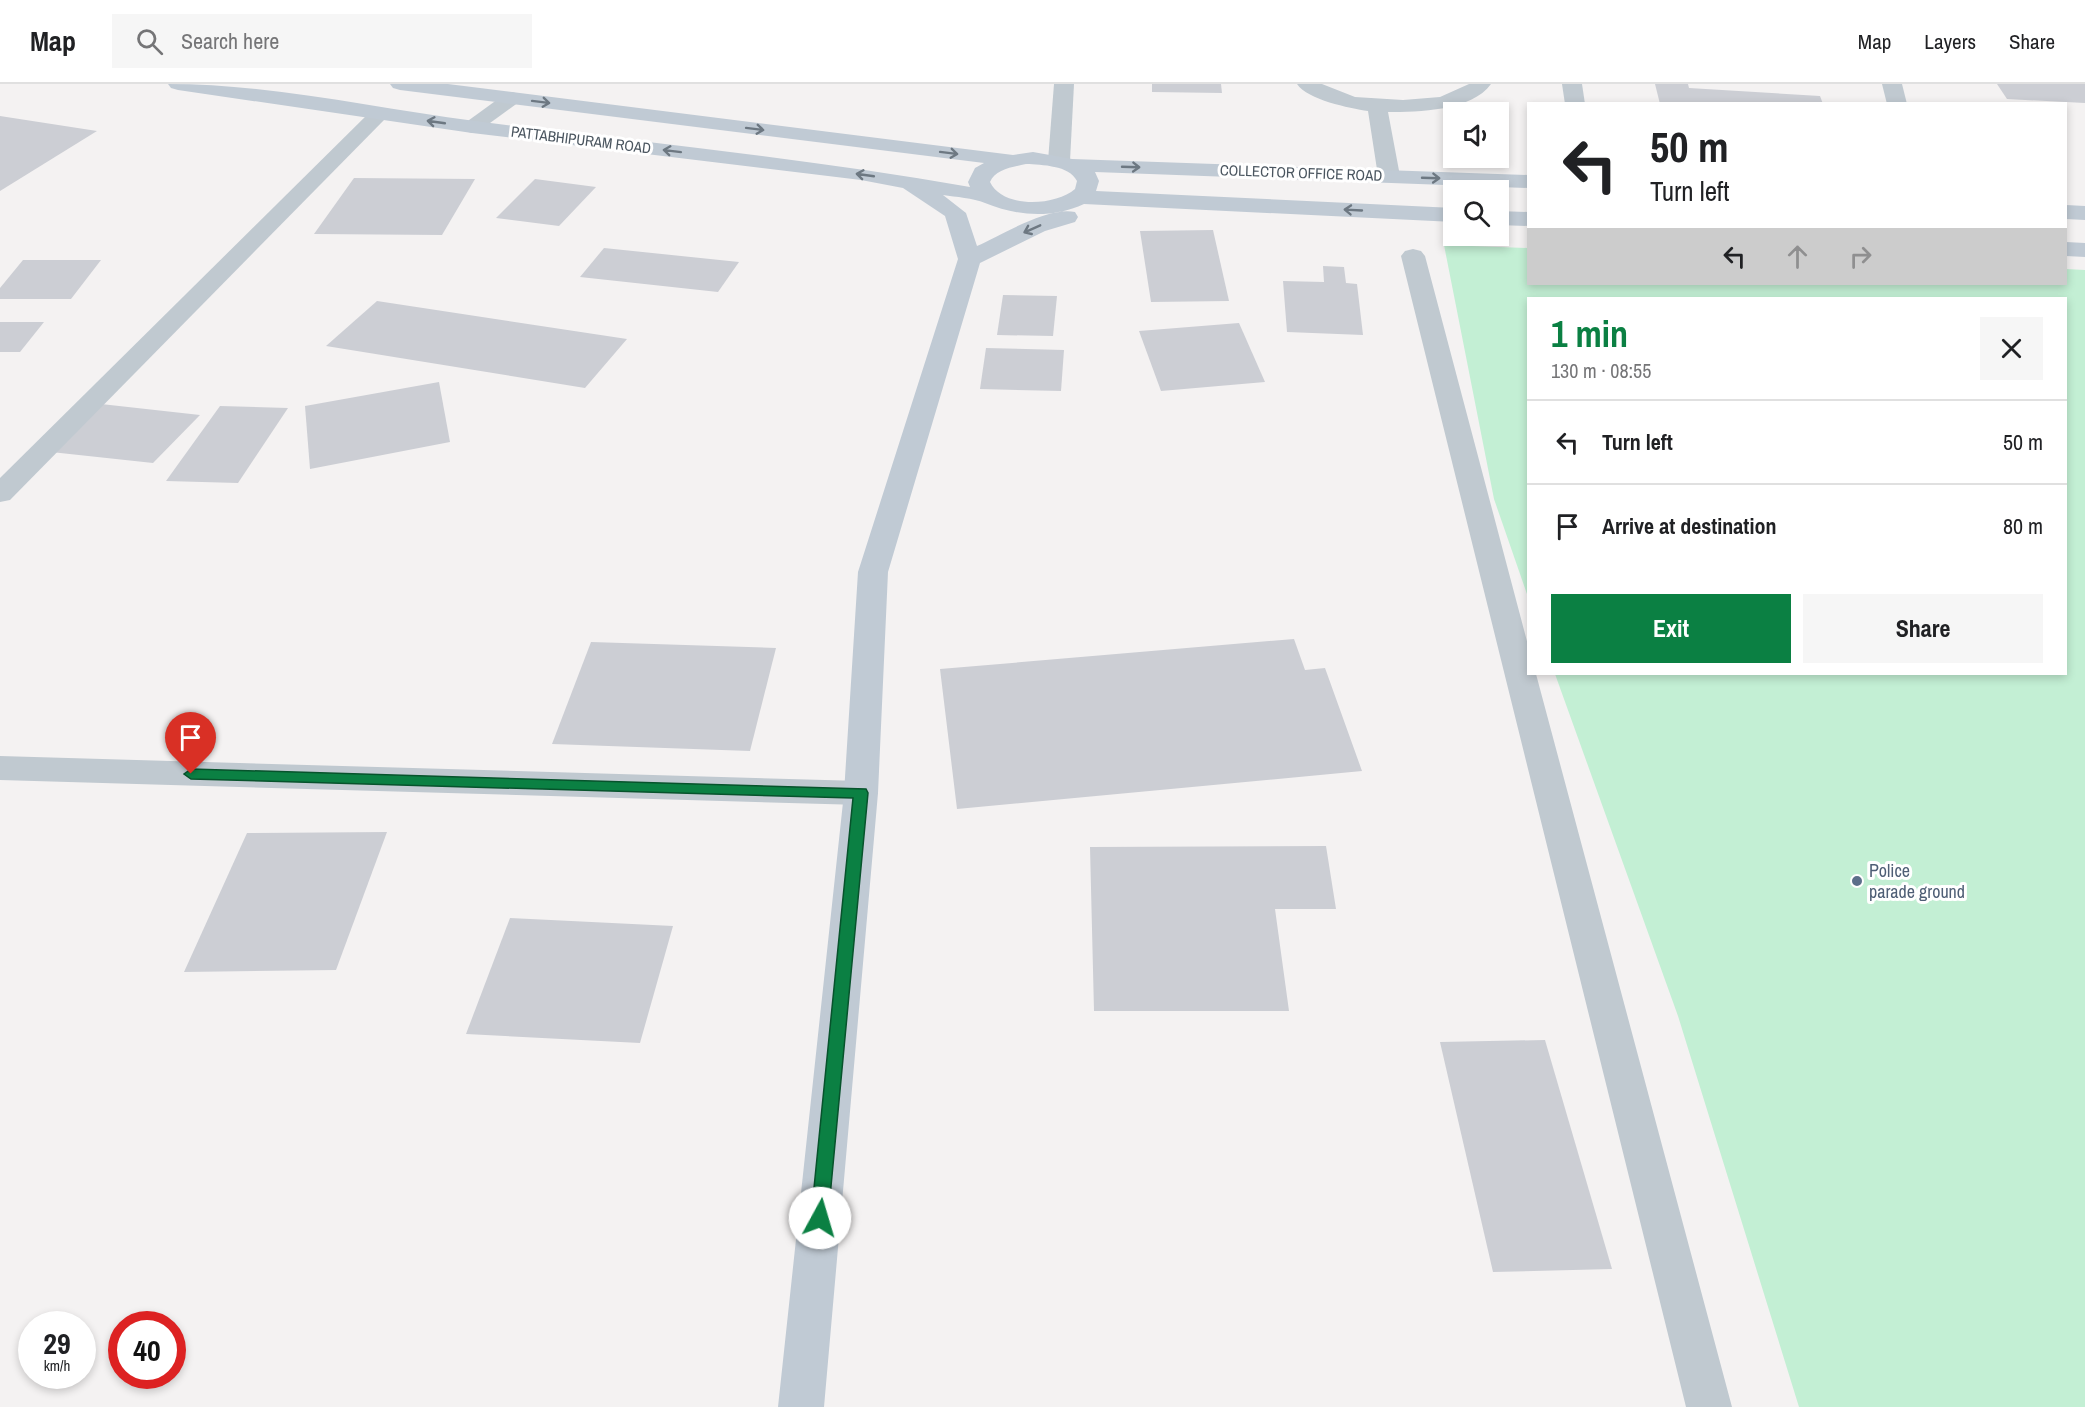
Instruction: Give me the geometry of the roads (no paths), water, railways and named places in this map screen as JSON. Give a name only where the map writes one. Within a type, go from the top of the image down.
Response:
[{"type":"street","name":"PATTABHIPURAM ROAD","points":[[178,84],[472,127],[909,182],[985,196],[996,202],[1031,209],[1067,203],[1080,196]]},
{"type":"street","name":"PATTABHIPURAM ROAD","points":[[400,84],[1009,160],[1043,158],[1066,163]]},
{"type":"street","points":[[1064,84],[1066,163],[1082,172],[1088,180],[1087,188],[1080,196]]},
{"type":"street","points":[[1307,84],[1330,96],[1377,107],[1419,105],[1453,100],[1475,92],[1481,84]]},
{"type":"street","points":[[1572,84],[1575,102]]},
{"type":"street","points":[[1892,84],[1896,102]]},
{"type":"street","points":[[472,127],[512,98]]},
{"type":"street","points":[[1377,107],[1389,176]]},
{"type":"street","points":[[0,494],[379,114]]},
{"type":"street","name":"PATTABHIPURAM ROAD","points":[[985,196],[979,187],[979,179],[985,171],[1009,160]]},
{"type":"street","name":"COLLECTOR OFFICE ROAD","points":[[1066,163],[1527,181]]},
{"type":"street","points":[[801,1407],[861,793],[873,572],[970,259],[955,213],[909,182]]},
{"type":"street","name":"COLLECTOR OFFICE ROAD","points":[[1080,196],[1443,214]]},
{"type":"street","points":[[970,259],[1037,226],[1128,199]]},
{"type":"street","points":[[2067,212],[2085,213]]},
{"type":"street","points":[[1509,218],[1527,219]]},
{"type":"street","points":[[2067,249],[2085,250]]},
{"type":"street","points":[[1413,256],[1709,1407]]},
{"type":"street","points":[[0,768],[861,793]]},
{"type":"place","name":"Police parade ground","points":[[1857,881]]}]
